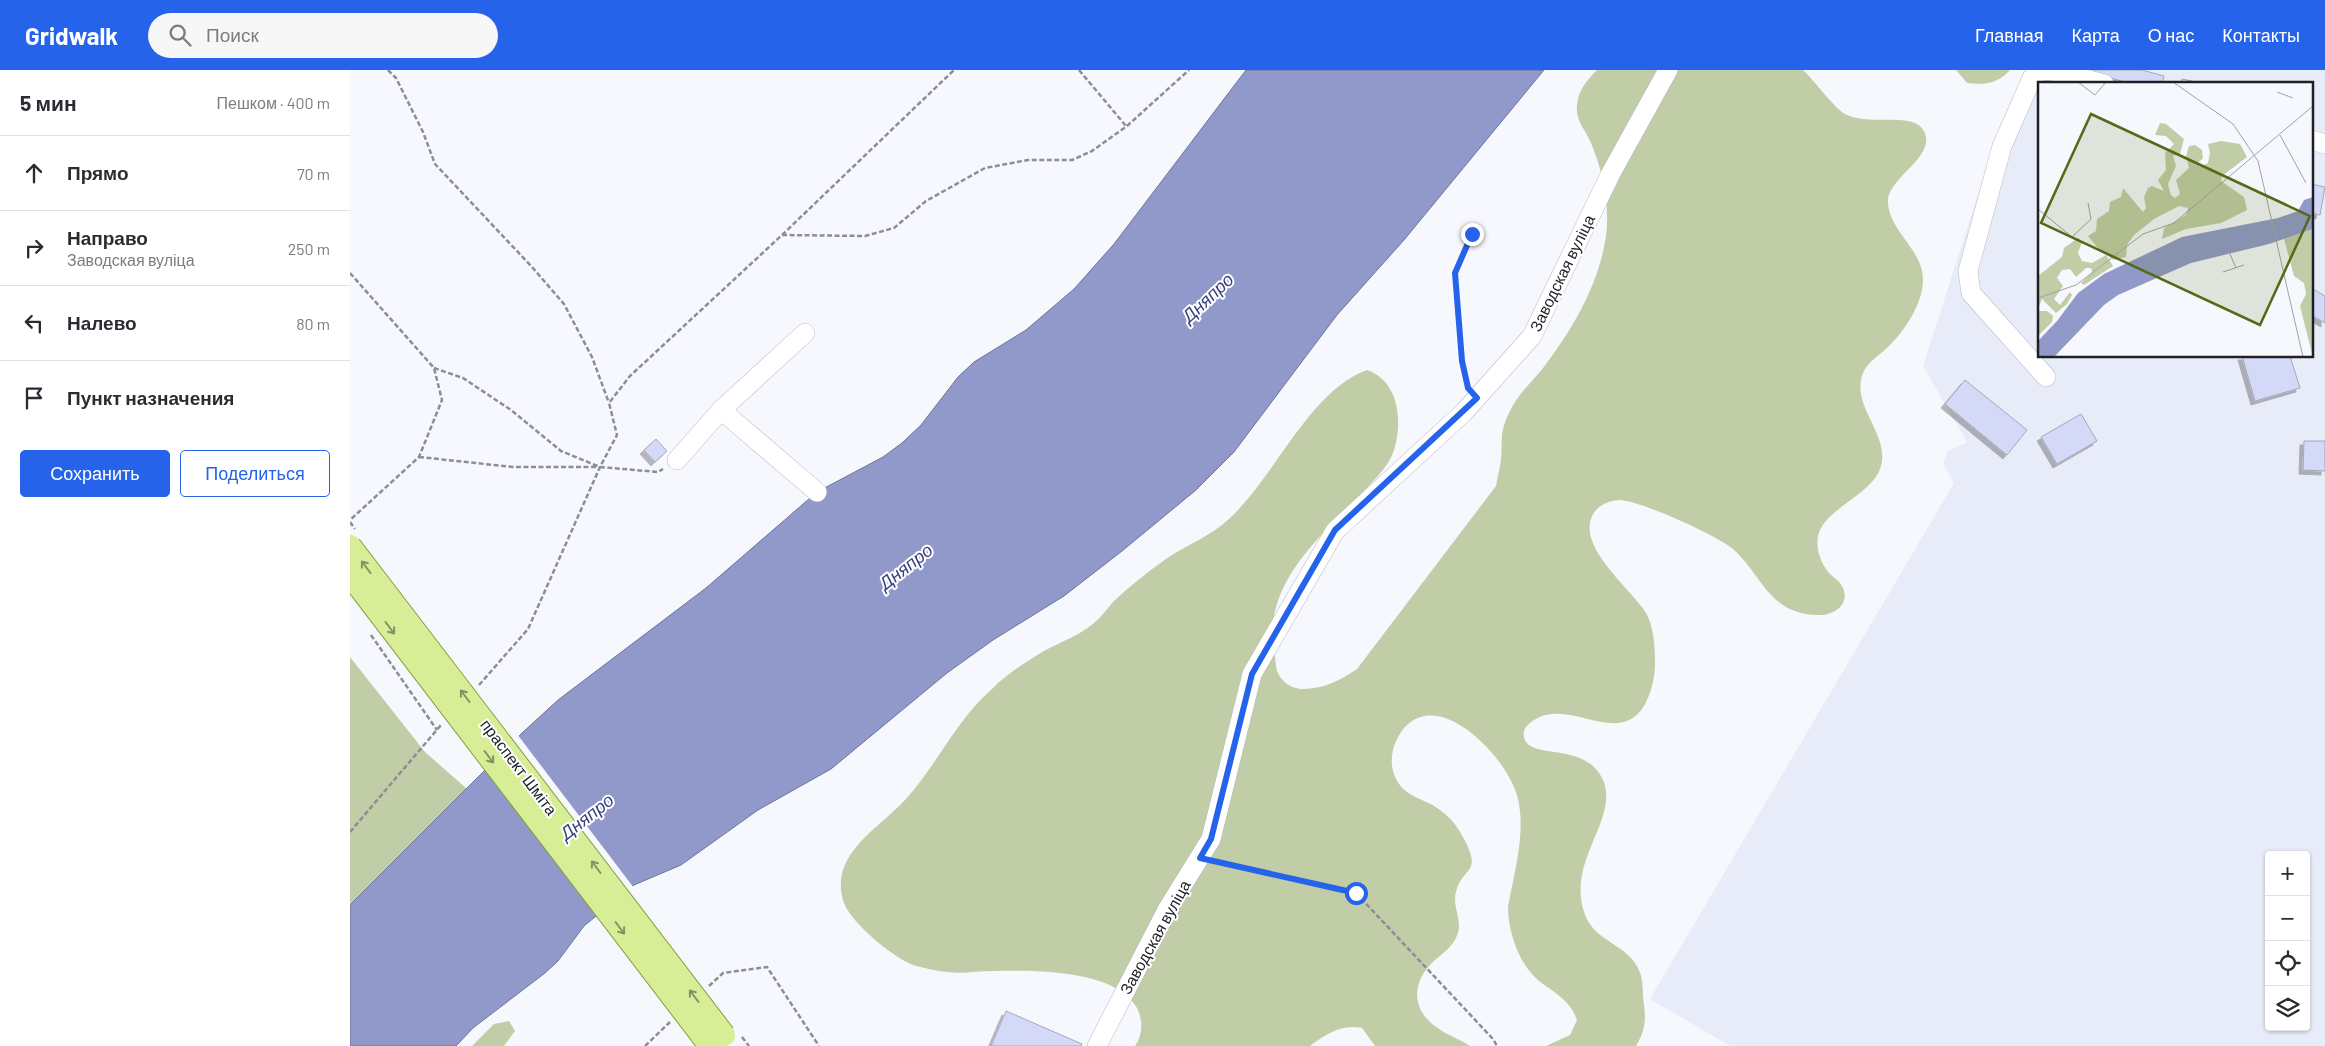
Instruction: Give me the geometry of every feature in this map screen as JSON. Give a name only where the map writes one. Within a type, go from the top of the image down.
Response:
[{"type":"main road","name":"праспект Шміта","points":[[350,546],[717,1040]]},
{"type":"main road","name":"праспект Шміта","points":[[350,575],[717,1040]]},
{"type":"street","name":"Заводская вуліца","points":[[1097,1046],[1167,910],[1211,839],[1252,674],[1335,530],[1477,398],[1532,336],[1611,173],[1668,70]]},
{"type":"street","points":[[2046,377],[1971,293],[1968,272],[2002,146],[2032,78],[2042,70],[2059,72],[2096,82]]},
{"type":"street","points":[[2312,140],[2325,144]]},
{"type":"street","points":[[677,460],[721,410],[805,333]]},
{"type":"street","points":[[721,410],[817,492]]},
{"type":"path","points":[[388,70],[396,78],[423,132],[435,164],[532,267],[564,304],[592,357],[609,404]]},
{"type":"path","points":[[782,235],[954,70]]},
{"type":"path","points":[[1079,70],[1127,126]]},
{"type":"path","points":[[1472,234],[1455,273],[1462,361],[1468,388],[1477,398]]},
{"type":"path","points":[[350,273],[434,368],[442,400],[419,456],[350,520]]},
{"type":"path","points":[[434,368],[463,378],[511,410],[561,451],[600,467]]},
{"type":"path","points":[[419,456],[514,467],[600,467],[658,472],[677,460]]},
{"type":"path","points":[[350,832],[437,730],[366,629]]},
{"type":"path","points":[[1200,858],[1356,893],[1494,1039],[1497,1046]]},
{"type":"path","points":[[709,986],[723,973],[767,967],[819,1046]]},
{"type":"path","points":[[645,1046],[673,1019]]},
{"type":"shaded area","points":[[2028,70],[2325,70],[2325,1046],[1730,1046],[1650,999],[1954,483],[1943,463],[1948,451],[1967,442],[1923,366],[1997,135]]},
{"type":"green space","points":[[1597,70],[1803,70],[1835,106],[1845,114],[1865,119],[1897,120],[1915,123],[1921,127],[1926,137],[1925,146],[1920,155],[1897,182],[1888,200],[1892,219],[1919,262],[1923,281],[1922,292],[1908,323],[1894,341],[1867,366],[1860,385],[1865,408],[1880,443],[1882,454],[1881,466],[1877,475],[1862,491],[1827,520],[1821,528],[1817,543],[1823,564],[1843,588],[1844,599],[1839,608],[1825,615],[1819,615],[1802,613],[1788,608],[1769,592],[1733,549],[1695,528],[1644,506],[1620,500],[1610,502],[1596,510],[1590,523],[1591,536],[1596,550],[1605,564],[1638,602],[1651,624],[1655,658],[1651,691],[1644,706],[1633,718],[1620,723],[1606,723],[1560,714],[1545,715],[1529,724],[1525,729],[1524,737],[1528,744],[1536,748],[1571,755],[1584,760],[1595,768],[1603,780],[1606,795],[1605,810],[1586,859],[1581,895],[1585,915],[1590,924],[1604,938],[1627,954],[1634,961],[1641,974],[1645,1021],[1643,1031],[1636,1046],[1546,1046],[1570,1035],[1577,1020],[1567,1003],[1528,969],[1517,949],[1510,928],[1508,907],[1516,867],[1521,825],[1518,799],[1511,781],[1499,762],[1483,744],[1465,728],[1446,718],[1427,716],[1410,722],[1396,741],[1392,755],[1392,769],[1397,782],[1407,792],[1436,807],[1448,816],[1462,835],[1472,859],[1471,865],[1462,878],[1456,892],[1455,902],[1459,928],[1456,938],[1428,967],[1417,989],[1419,1005],[1422,1013],[1428,1020],[1442,1031],[1470,1046],[1375,1046],[1362,1028],[1348,1027],[1334,1031],[1310,1046],[1135,1046],[1141,1032],[1141,1022],[1137,1008],[1126,995],[1111,986],[1071,974],[1050,972],[987,971],[958,973],[939,971],[913,965],[905,961],[873,938],[853,918],[843,900],[841,884],[843,869],[859,844],[905,800],[968,714],[1017,668],[1037,655],[1088,628],[1113,602],[1145,574],[1229,519],[1262,481],[1310,415],[1327,396],[1346,381],[1367,370],[1378,375],[1386,383],[1396,403],[1398,427],[1392,456],[1380,474],[1319,538],[1294,569],[1277,605],[1273,624],[1277,671],[1282,680],[1290,686],[1300,689],[1320,687],[1339,680],[1357,669],[1496,486],[1501,460],[1503,431],[1509,413],[1520,395],[1565,338],[1591,289],[1603,254],[1607,212],[1599,165],[1591,143],[1579,121],[1577,111],[1581,90]]},
{"type":"green space","points":[[1956,70],[2010,70],[1995,81],[1979,84],[1967,83]]},
{"type":"green space","points":[[350,657],[425,752],[467,789],[350,905]]},
{"type":"green space","points":[[509,1021],[515,1031],[504,1046],[472,1046],[494,1024]]},
{"type":"water","name":"Дняпро","points":[[1246,70],[1544,70],[1404,240],[1337,315],[1234,452],[1196,490],[1122,551],[1064,596],[993,640],[947,673],[831,769],[758,810],[681,865],[634,885],[584,926],[558,961],[545,973],[473,1028],[456,1046],[350,1046],[350,905],[522,733],[558,700],[706,588],[817,492],[883,457],[902,443],[921,425],[958,377],[974,362],[1026,330],[1074,289],[1114,244]]},
{"type":"pier","points":[[517,734],[634,888],[598,917],[484,768]]},
{"type":"building","points":[[2094,70],[2142,70],[2164,76],[2162,82],[2125,82],[2093,73]]},
{"type":"building","points":[[2182,79],[2192,81],[2192,82],[2181,82]]},
{"type":"building","points":[[2312,184],[2325,187],[2320,215],[2312,213]]},
{"type":"building","points":[[2312,289],[2325,296],[2325,323],[2312,316]]},
{"type":"building","points":[[2243,358],[2291,358],[2300,388],[2255,401]]},
{"type":"building","points":[[1965,380],[2027,430],[2007,455],[1945,404]]},
{"type":"building","points":[[2081,414],[2097,441],[2057,464],[2041,437]]},
{"type":"building","points":[[656,439],[667,451],[655,462],[644,450]]},
{"type":"building","points":[[2304,441],[2325,441],[2325,471],[2303,470]]},
{"type":"building","points":[[1006,1011],[1082,1044],[1081,1046],[991,1046]]},
{"type":"route","points":[[1356,893],[1200,858],[1211,839],[1252,674],[1335,530],[1477,398],[1468,388],[1462,361],[1455,273],[1472,234]]}]
